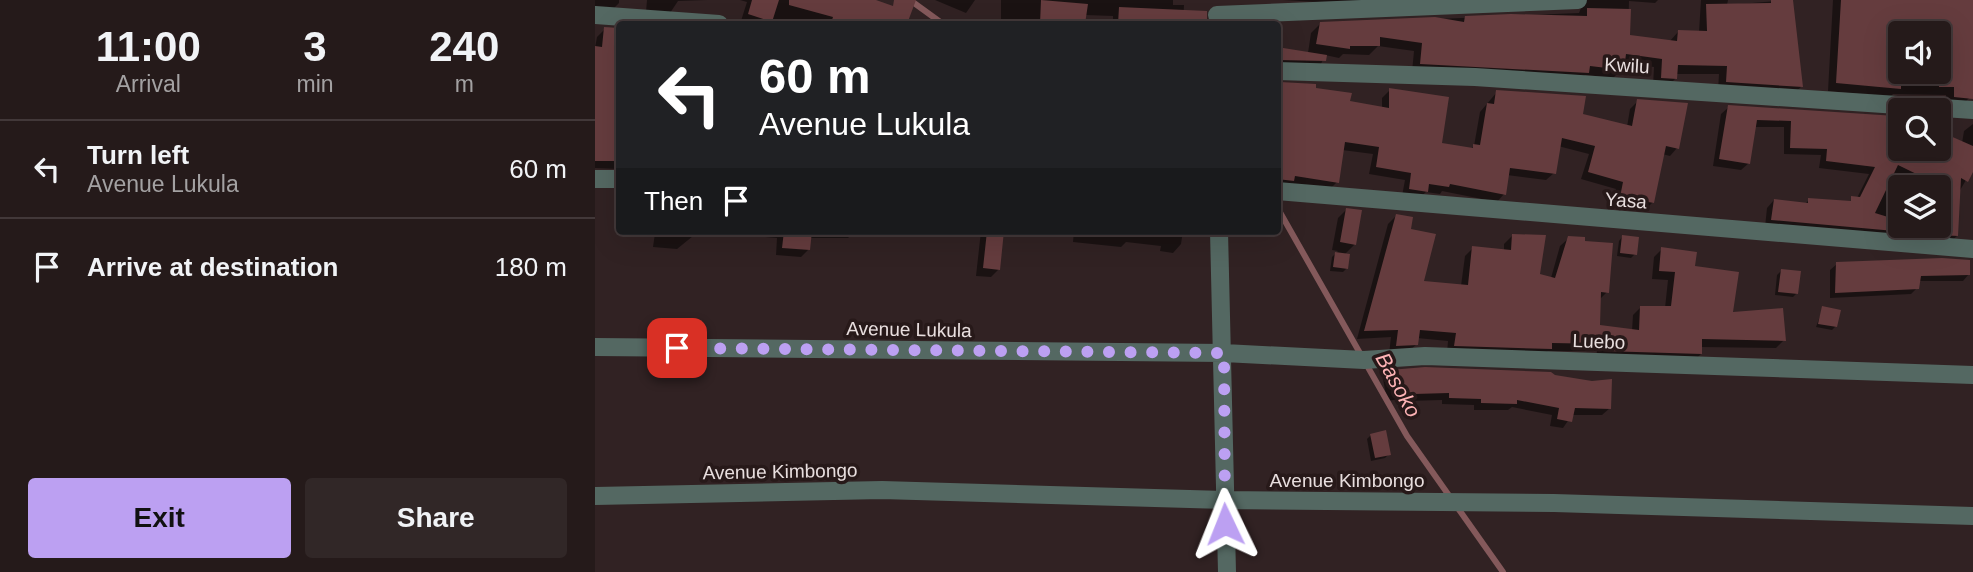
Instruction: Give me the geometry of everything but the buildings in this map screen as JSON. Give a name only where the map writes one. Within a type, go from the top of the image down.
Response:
[{"type":"street","points":[[1217,13],[1578,0]]},
{"type":"street","points":[[595,15],[678,21]]},
{"type":"street","name":"Kwilu","points":[[1281,71],[1475,77],[1973,110]]},
{"type":"street","points":[[595,179],[616,179]]},
{"type":"street","name":"Yasa","points":[[1281,191],[1973,250]]},
{"type":"street","points":[[1219,235],[1227,572]]},
{"type":"street","name":"Avenue Lukula","points":[[595,347],[1224,353]]},
{"type":"street","name":"Luebo","points":[[1224,353],[1364,360],[1426,356],[1973,375]]},
{"type":"street","name":"Avenue Kimbongo","points":[[595,496],[882,490],[1224,499],[1541,503],[1973,516]]},
{"type":"waterway","name":"Basoko","points":[[910,0],[939,21]]},
{"type":"waterway","name":"Basoko","points":[[1281,214],[1407,436],[1503,572]]},
{"type":"route","points":[[677,348],[1224,353],[1225,524]]}]
